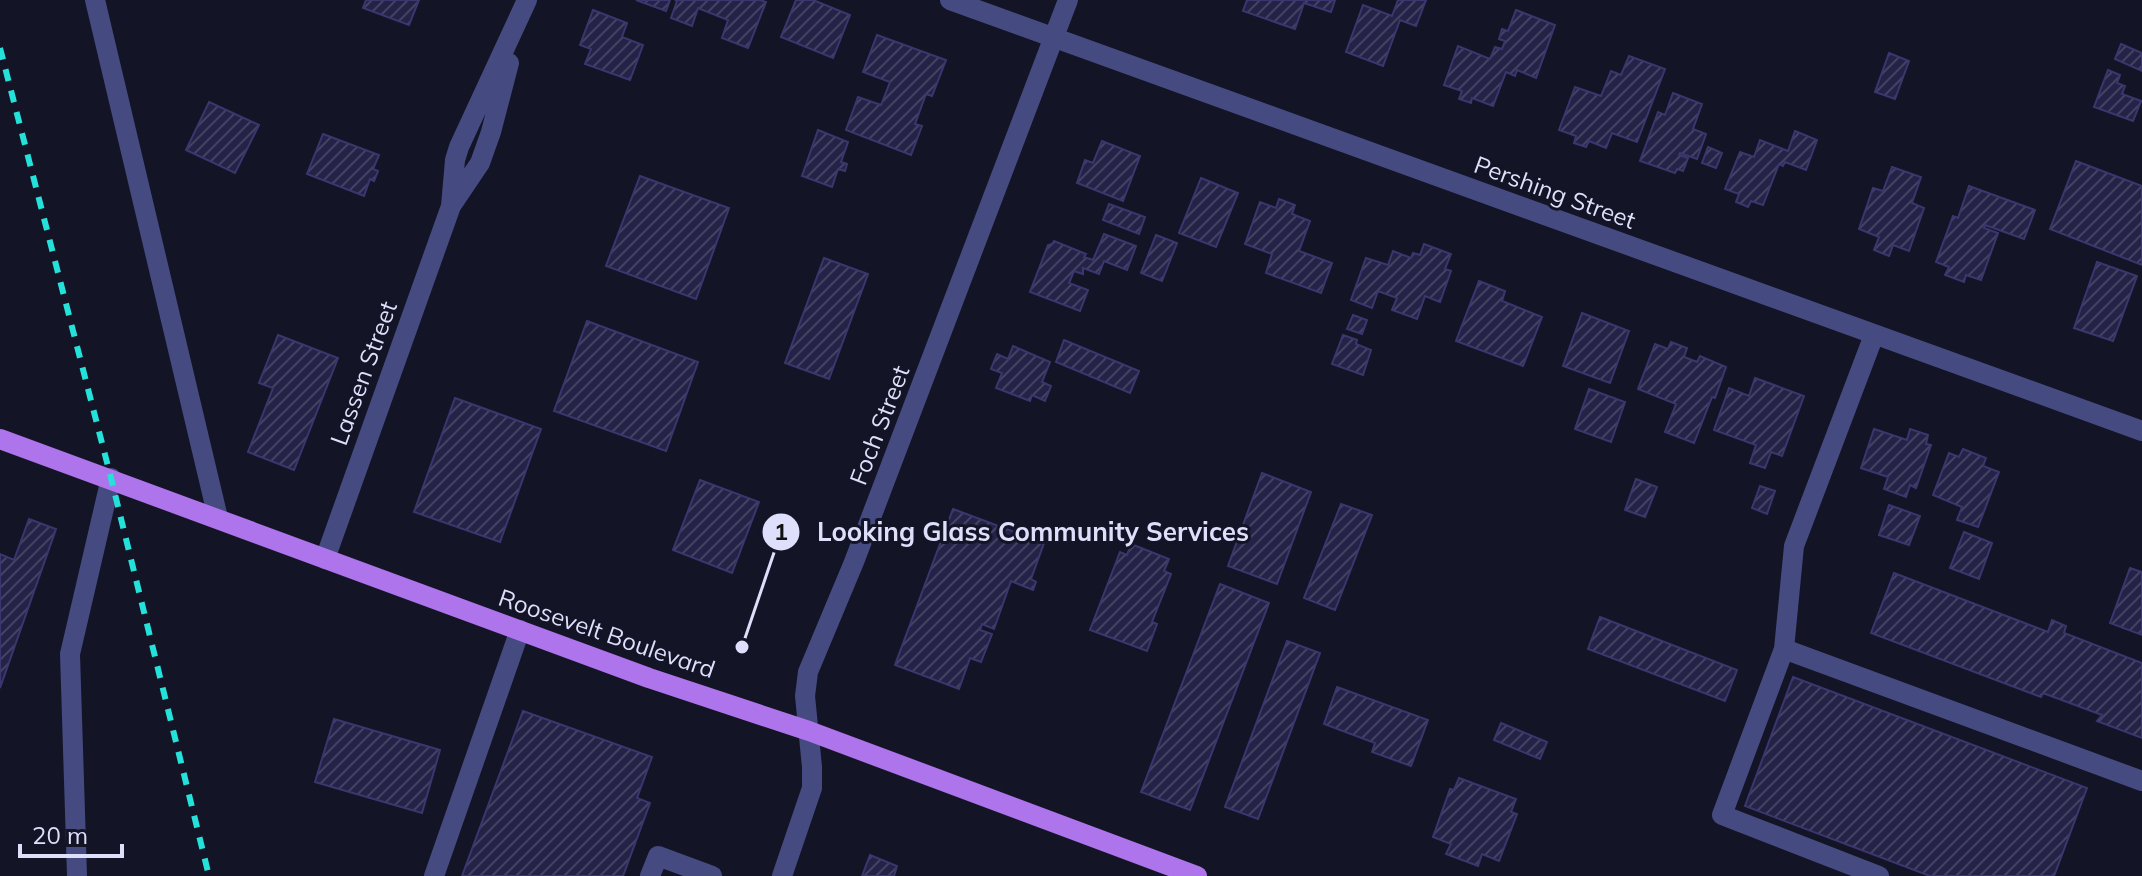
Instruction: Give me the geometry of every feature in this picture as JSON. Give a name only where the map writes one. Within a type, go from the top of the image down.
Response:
[{"type":"main road","name":"Roosevelt Boulevard","points":[[0,439],[649,678],[809,731],[1197,876]]},
{"type":"street","points":[[95,0],[218,518]]},
{"type":"street","name":"Pershing Street","points":[[950,0],[2142,431]]},
{"type":"street","name":"Foch Street","points":[[782,876],[812,788],[805,696],[808,672],[854,562],[1068,0]]},
{"type":"street","name":"Lassen Street","points":[[325,559],[451,206],[459,147],[525,6]]},
{"type":"street","points":[[1874,335],[1794,546],[1784,649],[1722,815],[1879,876]]},
{"type":"street","points":[[77,876],[70,654],[111,478]]},
{"type":"street","points":[[434,876],[520,630]]},
{"type":"street","points":[[1784,649],[2142,781]]},
{"type":"street","points":[[650,876],[658,856],[710,876]]},
{"type":"building","points":[[366,0],[419,0],[409,25],[363,8]]},
{"type":"building","points":[[636,0],[670,0],[666,11]]},
{"type":"building","points":[[675,0],[766,2],[748,48],[722,38],[728,20],[698,8],[692,26],[671,18]]},
{"type":"building","points":[[796,0],[813,0],[850,15],[833,58],[781,37]]},
{"type":"building","points":[[1247,0],[1335,0],[1331,12],[1304,3],[1295,29],[1243,11]]},
{"type":"building","points":[[1398,0],[1426,0],[1416,26],[1400,20],[1383,66],[1346,52],[1363,5],[1392,16]]},
{"type":"building","points":[[593,10],[627,23],[622,37],[643,45],[630,80],[585,64],[591,49],[580,45]]},
{"type":"building","points":[[1516,10],[1555,25],[1536,78],[1517,70],[1515,76],[1506,72],[1493,106],[1472,98],[1471,103],[1459,99],[1462,91],[1444,85],[1458,46],[1490,59],[1495,47],[1502,49],[1505,41],[1499,39],[1502,29],[1508,31]]},
{"type":"building","points":[[877,35],[946,60],[932,96],[926,94],[915,124],[922,126],[911,155],[846,130],[858,97],[881,105],[890,82],[863,72]]},
{"type":"building","points":[[2121,44],[2142,53],[2142,71],[2115,59]]},
{"type":"building","points":[[1889,53],[1909,61],[1895,99],[1875,92]]},
{"type":"building","points":[[1629,56],[1665,69],[1637,142],[1612,133],[1606,148],[1589,141],[1586,147],[1574,143],[1576,136],[1559,130],[1575,87],[1601,96],[1611,71],[1621,75]]},
{"type":"building","points":[[2108,70],[2120,75],[2117,83],[2125,86],[2122,94],[2141,101],[2133,121],[2094,107]]},
{"type":"building","points":[[1673,93],[1702,104],[1693,129],[1706,134],[1697,159],[1680,153],[1688,158],[1683,171],[1677,169],[1675,173],[1640,161],[1658,112],[1665,115]]},
{"type":"building","points":[[209,102],[259,125],[235,173],[186,150]]},
{"type":"building","points":[[818,130],[848,142],[841,162],[847,164],[845,171],[838,169],[832,187],[802,176]]},
{"type":"building","points":[[1795,131],[1817,140],[1806,170],[1785,162],[1783,166],[1779,164],[1763,205],[1751,201],[1748,207],[1736,202],[1739,194],[1725,189],[1740,152],[1754,157],[1760,140],[1788,151]]},
{"type":"building","points":[[323,134],[379,155],[373,169],[378,171],[374,181],[370,179],[364,196],[307,174]]},
{"type":"building","points":[[1102,141],[1140,156],[1123,201],[1077,183],[1085,160],[1093,163]]},
{"type":"building","points":[[1708,147],[1722,153],[1716,168],[1702,163]]},
{"type":"building","points":[[2076,161],[2142,186],[2142,265],[2050,229]]},
{"type":"building","points":[[1892,167],[1921,177],[1912,203],[1924,208],[1909,251],[1893,245],[1889,256],[1874,250],[1879,237],[1859,229],[1873,188],[1883,191]]},
{"type":"building","points":[[640,176],[729,208],[696,299],[606,266]]},
{"type":"building","points":[[1201,178],[1238,193],[1216,247],[1179,233]]},
{"type":"building","points":[[1969,186],[2035,210],[2024,239],[1985,225],[1984,228],[1998,233],[1981,280],[1966,275],[1964,282],[1945,275],[1949,267],[1936,262],[1953,216],[1958,218]]},
{"type":"building","points":[[1279,199],[1295,205],[1292,214],[1310,221],[1299,251],[1332,263],[1321,293],[1266,273],[1272,254],[1245,244],[1260,202],[1276,208]]},
{"type":"building","points":[[1109,204],[1145,217],[1139,234],[1103,220]]},
{"type":"building","points":[[1104,234],[1136,246],[1127,270],[1104,261],[1099,274],[1083,268],[1083,274],[1074,271],[1069,283],[1088,290],[1080,311],[1030,292],[1048,245],[1054,241],[1093,260]]},
{"type":"building","points":[[1156,235],[1177,243],[1162,281],[1141,273]]},
{"type":"building","points":[[1424,244],[1451,254],[1445,269],[1451,271],[1440,302],[1425,296],[1417,319],[1392,310],[1397,298],[1378,291],[1372,308],[1351,300],[1366,258],[1388,265],[1393,251],[1411,258],[1413,253],[1420,255]]},
{"type":"building","points":[[824,258],[868,274],[829,379],[785,363]]},
{"type":"building","points":[[2097,262],[2137,276],[2113,341],[2074,328]]},
{"type":"building","points":[[1479,281],[1505,291],[1502,301],[1542,317],[1523,366],[1456,341]]},
{"type":"building","points":[[1582,313],[1629,331],[1610,383],[1563,366]]},
{"type":"building","points":[[1353,315],[1367,320],[1362,334],[1347,329]]},
{"type":"building","points":[[587,321],[698,362],[666,451],[554,411]]},
{"type":"building","points":[[278,335],[338,358],[294,470],[248,452],[273,388],[259,383]]},
{"type":"building","points":[[1343,335],[1371,350],[1363,375],[1332,364]]},
{"type":"building","points":[[1064,340],[1139,371],[1130,393],[1056,362]]},
{"type":"building","points":[[1671,342],[1687,348],[1684,357],[1697,362],[1700,356],[1726,367],[1694,443],[1665,432],[1676,404],[1638,389],[1655,344],[1668,349]]},
{"type":"building","points":[[1013,346],[1050,362],[1042,382],[1051,386],[1045,401],[1032,395],[1030,401],[996,388],[1002,373],[991,369],[997,354],[1008,359]]},
{"type":"building","points":[[1755,378],[1804,396],[1782,456],[1771,452],[1765,468],[1750,463],[1756,445],[1714,430],[1729,388],[1749,396]]},
{"type":"building","points":[[1589,389],[1625,402],[1611,442],[1575,429]]},
{"type":"building","points":[[455,398],[541,429],[500,542],[414,512]]},
{"type":"building","points":[[1874,429],[1907,440],[1910,429],[1928,435],[1926,444],[1931,445],[1916,488],[1910,485],[1906,497],[1884,489],[1888,477],[1861,468]]},
{"type":"building","points":[[1963,449],[1986,458],[1983,466],[1999,472],[1978,527],[1957,520],[1962,507],[1933,495],[1949,453],[1959,457]]},
{"type":"building","points":[[1262,473],[1311,492],[1277,584],[1228,566]]},
{"type":"building","points":[[1636,479],[1657,487],[1645,517],[1625,510]]},
{"type":"building","points":[[700,480],[759,502],[732,573],[673,550]]},
{"type":"building","points":[[1760,486],[1775,491],[1767,514],[1752,508]]},
{"type":"building","points":[[1341,504],[1372,515],[1335,610],[1304,598]]},
{"type":"building","points":[[1889,505],[1920,516],[1909,545],[1879,535]]},
{"type":"building","points":[[953,509],[1044,543],[1031,579],[1036,582],[1033,590],[1011,581],[994,629],[982,624],[980,630],[992,634],[981,662],[970,658],[959,689],[895,665]]},
{"type":"building","points":[[29,519],[56,529],[0,688],[0,554],[14,560]]},
{"type":"building","points":[[1964,532],[1992,543],[1979,579],[1950,568]]},
{"type":"building","points":[[1131,544],[1169,559],[1164,571],[1171,574],[1152,622],[1157,624],[1147,651],[1090,630],[1120,552],[1127,555]]},
{"type":"building","points":[[2130,568],[2142,572],[2142,635],[2110,623]]},
{"type":"building","points":[[1894,573],[2048,632],[2052,620],[2066,626],[2064,633],[2142,663],[2142,738],[2097,721],[2102,715],[2043,693],[2041,697],[1871,633]]},
{"type":"building","points":[[1220,584],[1269,603],[1190,810],[1141,792]]},
{"type":"building","points":[[1600,617],[1737,670],[1725,701],[1588,649]]},
{"type":"building","points":[[1287,641],[1320,653],[1258,819],[1225,807]]},
{"type":"building","points":[[1793,677],[2087,788],[2054,876],[1930,876],[1745,806]]},
{"type":"building","points":[[1337,687],[1428,720],[1411,766],[1372,752],[1375,743],[1324,724]]},
{"type":"building","points":[[523,711],[652,757],[637,798],[650,803],[623,876],[462,876]]},
{"type":"building","points":[[334,719],[440,750],[422,813],[315,782]]},
{"type":"building","points":[[1501,723],[1547,742],[1540,759],[1494,740]]},
{"type":"building","points":[[1459,778],[1516,799],[1511,812],[1517,814],[1499,861],[1482,854],[1478,866],[1446,854],[1451,844],[1433,837],[1450,789],[1454,790]]},
{"type":"building","points":[[870,855],[897,866],[894,876],[862,876]]},
{"type":"railway","points":[[0,48],[209,876]]},
{"type":"place","name":"Looking Glass Community Services","points":[[742,647]]}]
